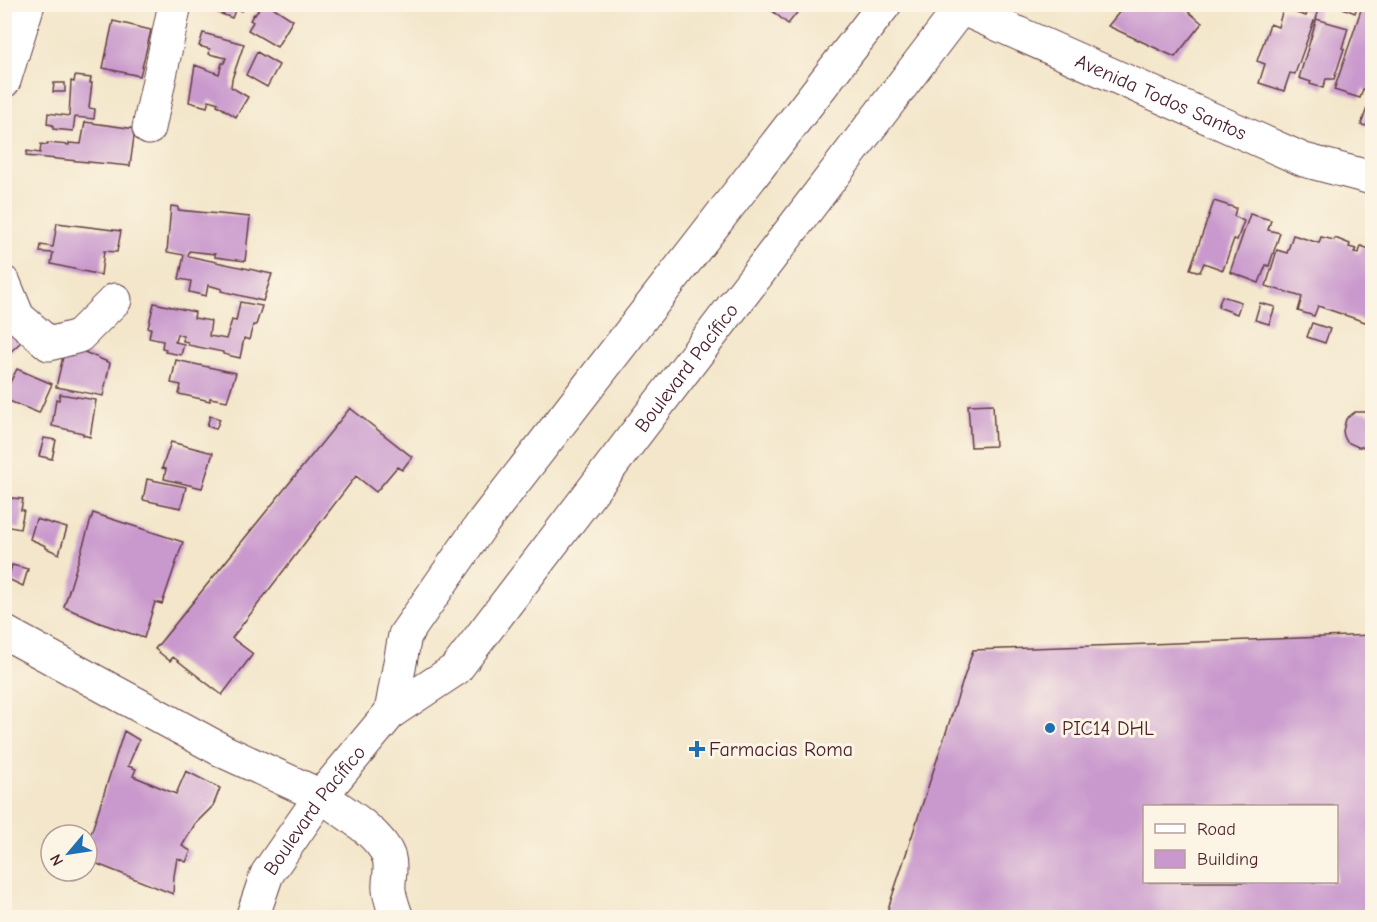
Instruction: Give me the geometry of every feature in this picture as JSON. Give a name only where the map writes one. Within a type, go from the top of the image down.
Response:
[{"type":"main road","points":[[4,81],[28,4]]},
{"type":"main road","points":[[149,128],[175,4]]},
{"type":"main road","name":"Boulevard Pacífico","points":[[391,712],[405,635],[478,530],[885,4]]},
{"type":"main road","name":"Boulevard Pacífico","points":[[252,918],[267,874],[321,796],[391,712],[456,669],[960,6]]},
{"type":"main road","name":"Avenida Todos Santos","points":[[960,6],[1304,160],[1372,178]]},
{"type":"main road","points":[[4,283],[18,317],[50,344],[79,336],[115,300]]},
{"type":"main road","points":[[4,632],[225,752],[321,796],[376,837],[389,858],[393,904],[373,918]]},
{"type":"building","points":[[213,4],[245,4],[242,11],[236,8],[232,18],[211,10]]},
{"type":"building","points":[[262,4],[268,4],[293,20],[277,47],[248,30],[253,22],[250,20]]},
{"type":"building","points":[[764,4],[804,4],[788,24]]},
{"type":"building","points":[[1126,4],[1179,4],[1202,23],[1175,57],[1108,26]]},
{"type":"building","points":[[1298,4],[1321,4],[1316,19],[1348,28],[1334,79],[1326,79],[1323,88],[1299,78],[1316,21],[1314,21],[1295,74],[1290,73],[1284,91],[1259,83],[1265,64],[1257,61],[1270,24],[1278,27],[1283,9],[1306,16],[1307,12],[1297,9]]},
{"type":"building","points":[[1333,4],[1358,4],[1355,13]]},
{"type":"building","points":[[1363,4],[1372,4],[1372,81],[1369,91],[1363,89],[1360,98],[1334,90]]},
{"type":"building","points":[[113,21],[151,30],[140,76],[103,68]]},
{"type":"building","points":[[203,33],[244,44],[231,87],[248,97],[236,117],[217,105],[218,103],[209,100],[207,107],[189,102],[195,65],[219,74],[226,58],[209,54],[210,49],[199,46]]},
{"type":"building","points":[[257,52],[279,65],[267,87],[246,75]]},
{"type":"building","points":[[75,76],[91,78],[89,108],[95,109],[94,119],[75,117],[73,131],[53,129],[53,125],[47,124],[48,113],[69,116],[71,81],[74,82]]},
{"type":"building","points":[[54,83],[65,83],[65,92],[53,92]]},
{"type":"building","points":[[1367,108],[1372,110],[1367,126],[1361,125]]},
{"type":"building","points":[[85,122],[135,129],[130,166],[26,156],[27,151],[40,153],[41,144],[81,144]]},
{"type":"building","points":[[1214,201],[1236,208],[1234,216],[1244,221],[1237,240],[1234,239],[1223,270],[1204,263],[1200,272],[1190,269]]},
{"type":"building","points":[[171,206],[178,207],[178,210],[250,217],[245,261],[189,251],[188,256],[272,274],[263,301],[221,291],[222,289],[208,285],[206,296],[189,292],[191,281],[179,279],[184,255],[167,252]]},
{"type":"building","points":[[1250,214],[1271,220],[1268,230],[1280,233],[1269,266],[1266,265],[1259,283],[1230,272]]},
{"type":"building","points":[[57,223],[121,231],[117,252],[104,251],[101,275],[51,264],[53,253],[40,252],[41,245],[53,247]]},
{"type":"building","points":[[1293,235],[1319,243],[1321,237],[1334,240],[1335,238],[1350,244],[1349,247],[1356,249],[1354,252],[1359,253],[1361,246],[1372,250],[1371,324],[1318,306],[1314,316],[1298,311],[1302,297],[1266,286],[1277,250],[1287,253]]},
{"type":"building","points":[[1222,296],[1241,302],[1237,314],[1218,307]]},
{"type":"building","points":[[240,302],[262,306],[249,340],[244,338],[240,358],[188,345],[188,342],[183,341],[183,336],[177,334],[175,342],[184,344],[181,355],[165,352],[166,349],[162,348],[163,341],[149,338],[151,328],[148,328],[154,303],[195,312],[194,318],[211,321],[209,336],[226,339],[232,320],[236,321]]},
{"type":"building","points":[[1260,303],[1275,307],[1269,324],[1255,320]]},
{"type":"building","points":[[1312,323],[1330,329],[1325,343],[1307,337]]},
{"type":"building","points":[[7,327],[21,342],[6,356],[4,354],[4,330]]},
{"type":"building","points":[[66,344],[110,363],[103,396],[56,387]]},
{"type":"building","points":[[176,360],[236,373],[227,401],[210,398],[210,401],[179,394],[181,385],[171,383]]},
{"type":"building","points":[[17,369],[52,384],[39,413],[4,399],[4,394]]},
{"type":"building","points":[[60,394],[96,400],[90,437],[83,433],[52,426],[56,399],[59,400]]},
{"type":"building","points":[[993,404],[995,446],[971,447],[968,405]]},
{"type":"building","points":[[350,408],[412,457],[402,470],[397,467],[376,492],[356,476],[232,638],[253,654],[222,695],[173,657],[170,661],[155,649]]},
{"type":"building","points":[[1355,412],[1367,412],[1372,416],[1372,443],[1369,446],[1358,447],[1347,442],[1344,436],[1346,419]]},
{"type":"building","points":[[210,416],[220,419],[216,429],[207,426]]},
{"type":"building","points":[[44,438],[56,440],[52,459],[39,456]]},
{"type":"building","points":[[171,442],[213,453],[202,488],[164,479],[166,469],[162,468]]},
{"type":"building","points":[[147,479],[186,487],[181,508],[143,500]]},
{"type":"building","points":[[11,498],[23,499],[21,510],[24,510],[20,529],[4,526],[4,506],[9,507]]},
{"type":"building","points":[[93,513],[183,542],[162,604],[155,602],[144,638],[100,623],[64,607]]},
{"type":"building","points":[[36,519],[67,528],[59,554],[30,539]]},
{"type":"building","points":[[12,565],[28,569],[23,586],[8,579]]},
{"type":"building","points":[[1372,635],[1372,918],[885,918],[973,650]]},
{"type":"building","points":[[124,731],[139,740],[128,766],[136,769],[133,776],[176,794],[186,771],[220,788],[213,806],[195,824],[182,846],[191,851],[186,862],[177,858],[173,894],[99,865],[99,823],[94,823]]},
{"type":"place","name":"PIC14 DHL","points":[[1050,728]]},
{"type":"place","name":"Farmacias Roma","points":[[697,749]]}]
